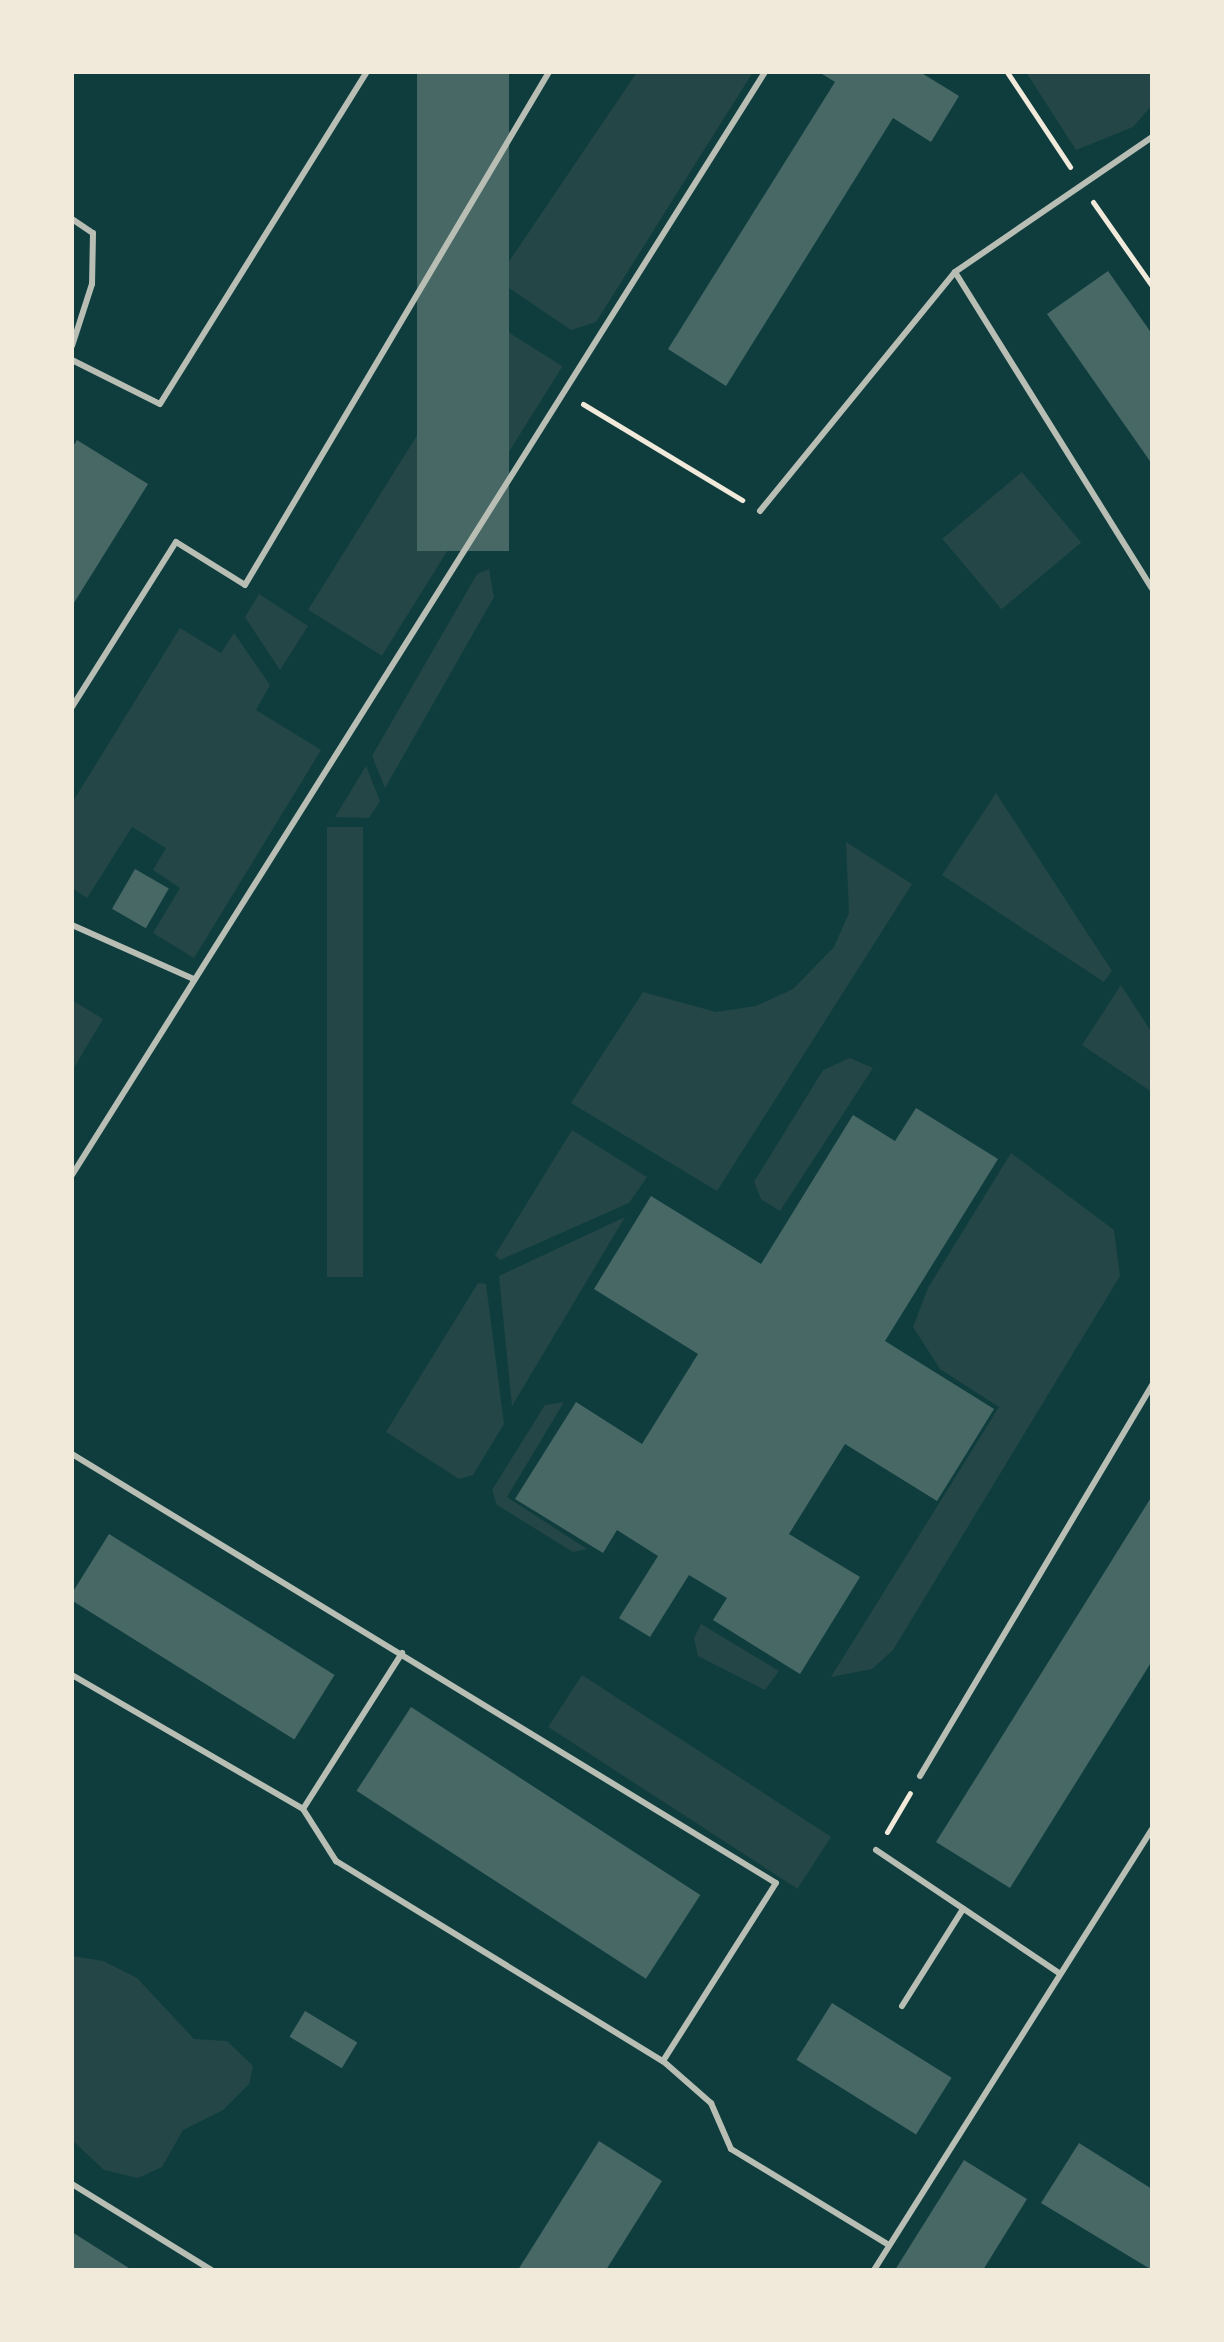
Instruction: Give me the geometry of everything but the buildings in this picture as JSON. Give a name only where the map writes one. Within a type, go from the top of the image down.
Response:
[{"type":"lane","points":[[72,360],[160,404],[367,72]]},
{"type":"lane","points":[[72,707],[176,542],[245,585],[549,72]]},
{"type":"lane","points":[[72,1175],[561,391],[765,72]]},
{"type":"lane","points":[[760,511],[955,272],[1152,137]]},
{"type":"lane","points":[[72,219],[93,233],[92,284],[72,346]]},
{"type":"lane","points":[[955,272],[1152,588]]},
{"type":"lane","points":[[72,925],[194,979]]},
{"type":"lane","points":[[920,1776],[1152,1385]]},
{"type":"lane","points":[[72,1454],[776,1883],[663,2061]]},
{"type":"lane","points":[[303,1809],[402,1653]]},
{"type":"lane","points":[[72,1675],[303,1809],[336,1861],[663,2061],[711,2103],[731,2149],[889,2245]]},
{"type":"lane","points":[[874,2270],[1152,1829]]},
{"type":"lane","points":[[876,1850],[1059,1973]]},
{"type":"lane","points":[[902,2006],[963,1909]]},
{"type":"lane","points":[[72,2184],[211,2270]]},
{"type":"path","points":[[561,391],[760,511]]},
{"type":"path","points":[[876,1850],[920,1776]]},
{"type":"shaded area","points":[[637,72],[753,72],[596,322],[571,330],[509,288],[508,263]]},
{"type":"shaded area","points":[[1026,72],[1152,72],[1152,105],[1133,127],[1076,150]]},
{"type":"shaded area","points":[[487,319],[562,366],[505,459],[429,411]]},
{"type":"shaded area","points":[[421,429],[495,475],[382,656],[308,610]]},
{"type":"shaded area","points":[[1022,472],[1081,542],[1001,609],[942,539]]},
{"type":"shaded area","points":[[489,569],[494,597],[385,788],[372,756],[477,574]]},
{"type":"shaded area","points":[[259,594],[308,626],[280,670],[245,617]]},
{"type":"shaded area","points":[[180,628],[221,653],[234,633],[270,685],[256,710],[321,750],[194,958],[153,933],[180,888],[153,870],[166,848],[132,827],[87,898],[72,888],[72,803]]},
{"type":"shaded area","points":[[366,766],[380,801],[369,818],[335,817]]},
{"type":"shaded area","points":[[996,793],[1112,971],[1104,982],[942,875]]},
{"type":"shaded area","points":[[327,827],[363,827],[363,1277],[327,1277]]},
{"type":"shaded area","points":[[846,842],[912,884],[717,1191],[571,1103],[643,992],[716,1012],[756,1006],[793,989],[834,947],[849,913]]},
{"type":"shaded area","points":[[1121,985],[1152,1033],[1152,1092],[1082,1045]]},
{"type":"shaded area","points":[[72,1000],[103,1019],[72,1071]]},
{"type":"shaded area","points":[[850,1058],[873,1068],[780,1211],[761,1199],[754,1182],[823,1070]]},
{"type":"shaded area","points":[[572,1130],[647,1177],[629,1203],[500,1260],[495,1255]]},
{"type":"shaded area","points":[[1011,1153],[1114,1230],[1120,1276],[893,1650],[872,1669],[831,1677],[999,1407],[940,1369],[913,1327],[928,1288]]},
{"type":"shaded area","points":[[625,1217],[512,1406],[499,1276]]},
{"type":"shaded area","points":[[478,1283],[486,1284],[504,1424],[473,1475],[459,1479],[386,1432]]},
{"type":"shaded area","points":[[564,1402],[507,1497],[587,1549],[573,1552],[497,1505],[492,1490],[545,1405]]},
{"type":"shaded area","points":[[701,1624],[779,1671],[765,1690],[698,1656],[694,1638]]},
{"type":"shaded area","points":[[582,1675],[831,1837],[797,1889],[548,1727]]},
{"type":"shaded area","points":[[72,1956],[103,1961],[137,1978],[194,2039],[227,2041],[253,2066],[249,2084],[223,2110],[183,2130],[162,2167],[138,2178],[104,2170],[72,2140]]}]
